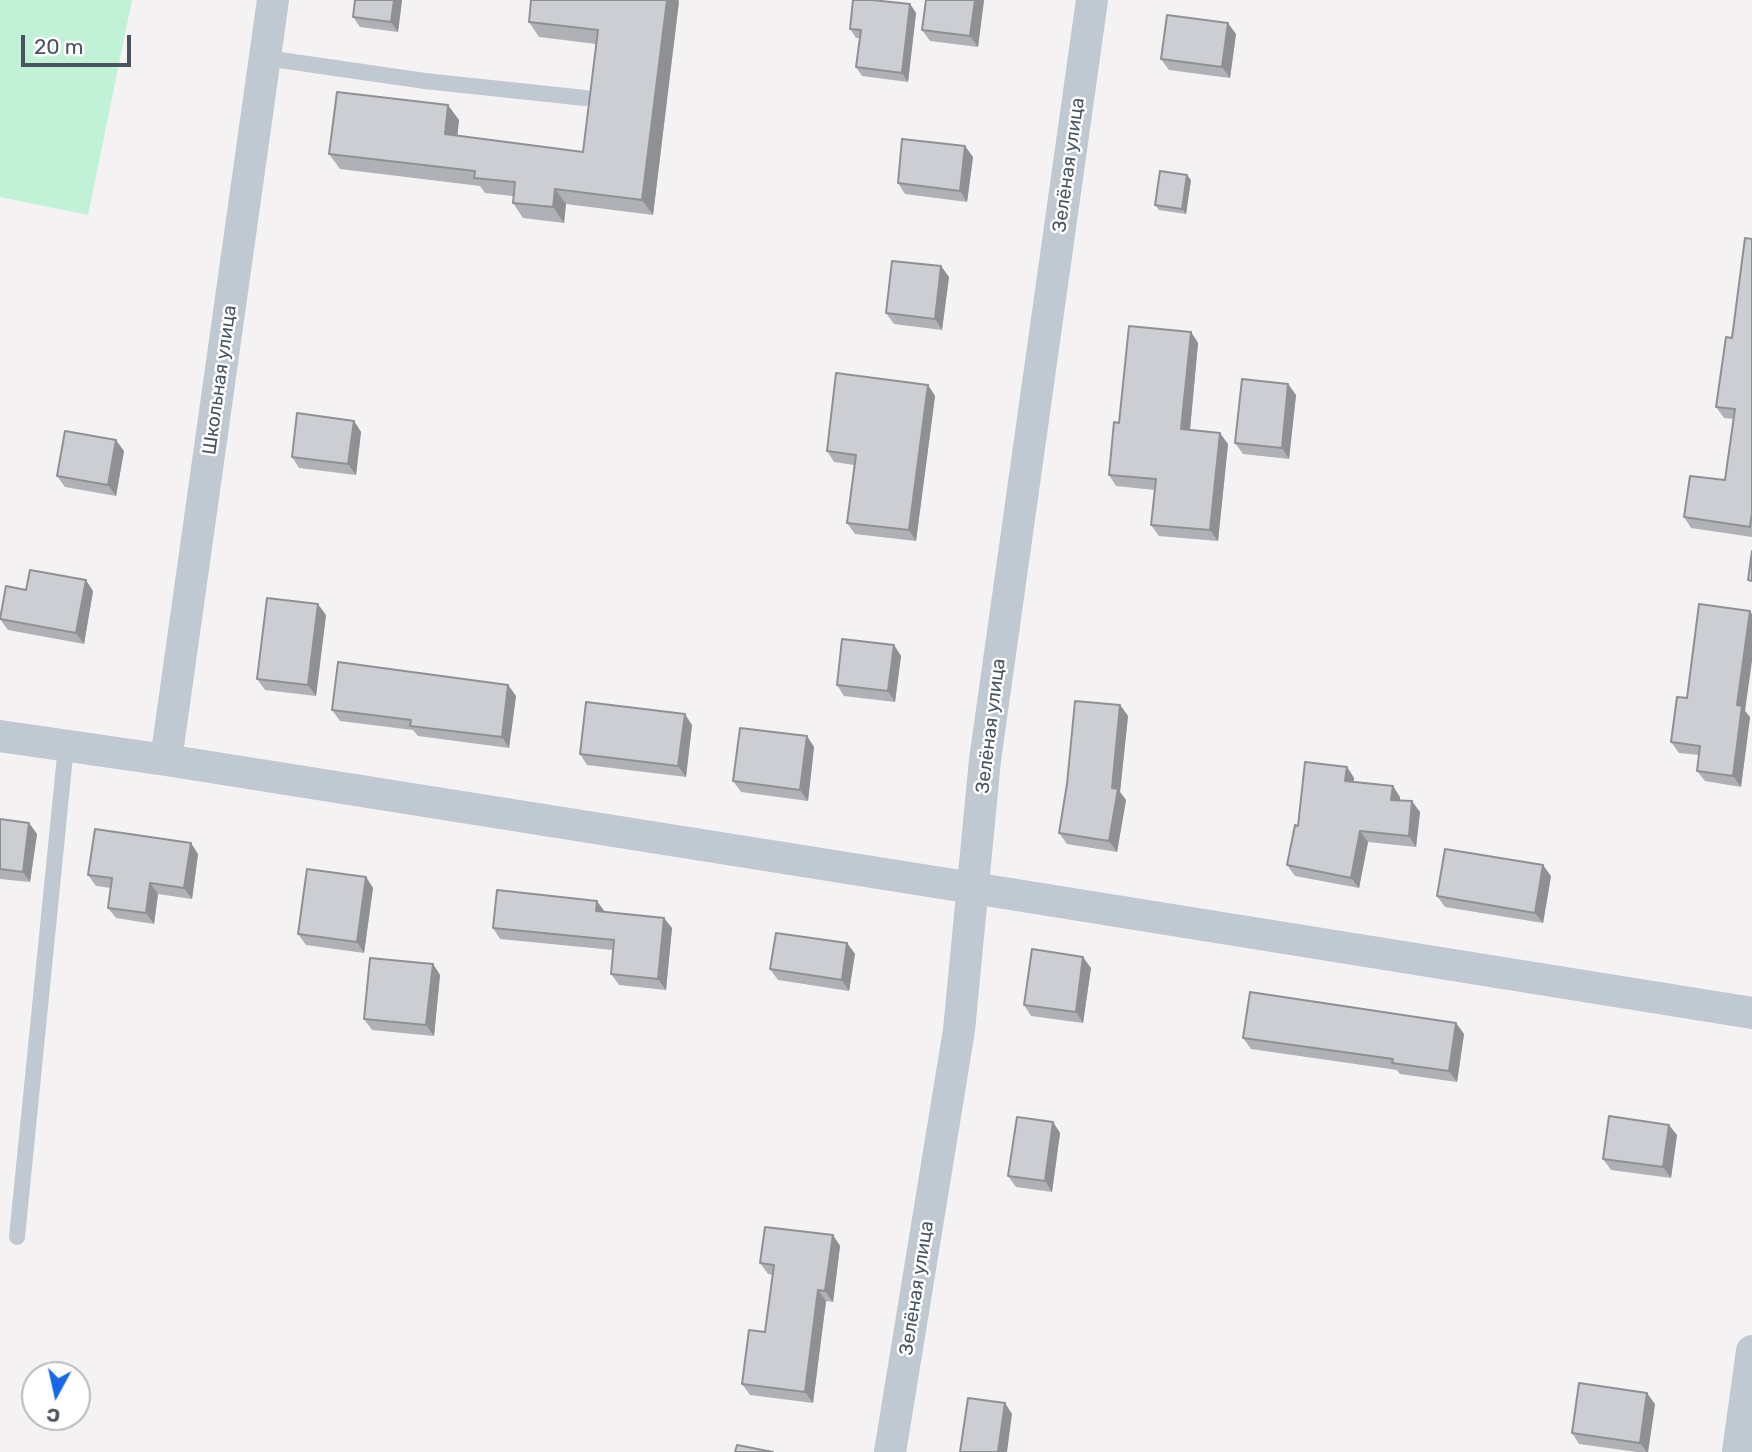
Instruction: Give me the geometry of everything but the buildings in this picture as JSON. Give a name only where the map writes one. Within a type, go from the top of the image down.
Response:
[{"type":"street","name":"Школьная улица","points":[[166,760],[273,0]]},
{"type":"street","name":"Зелёная улица","points":[[890,1452],[959,1030],[985,760],[1092,0]]},
{"type":"street","points":[[0,736],[166,760],[1752,1013]]},
{"type":"street","points":[[1738,1452],[1752,1351]]},
{"type":"lane","points":[[265,58],[425,81],[585,98]]},
{"type":"lane","points":[[17,1237],[66,746]]},
{"type":"green space","points":[[0,0],[132,0],[88,215],[0,197]]}]
